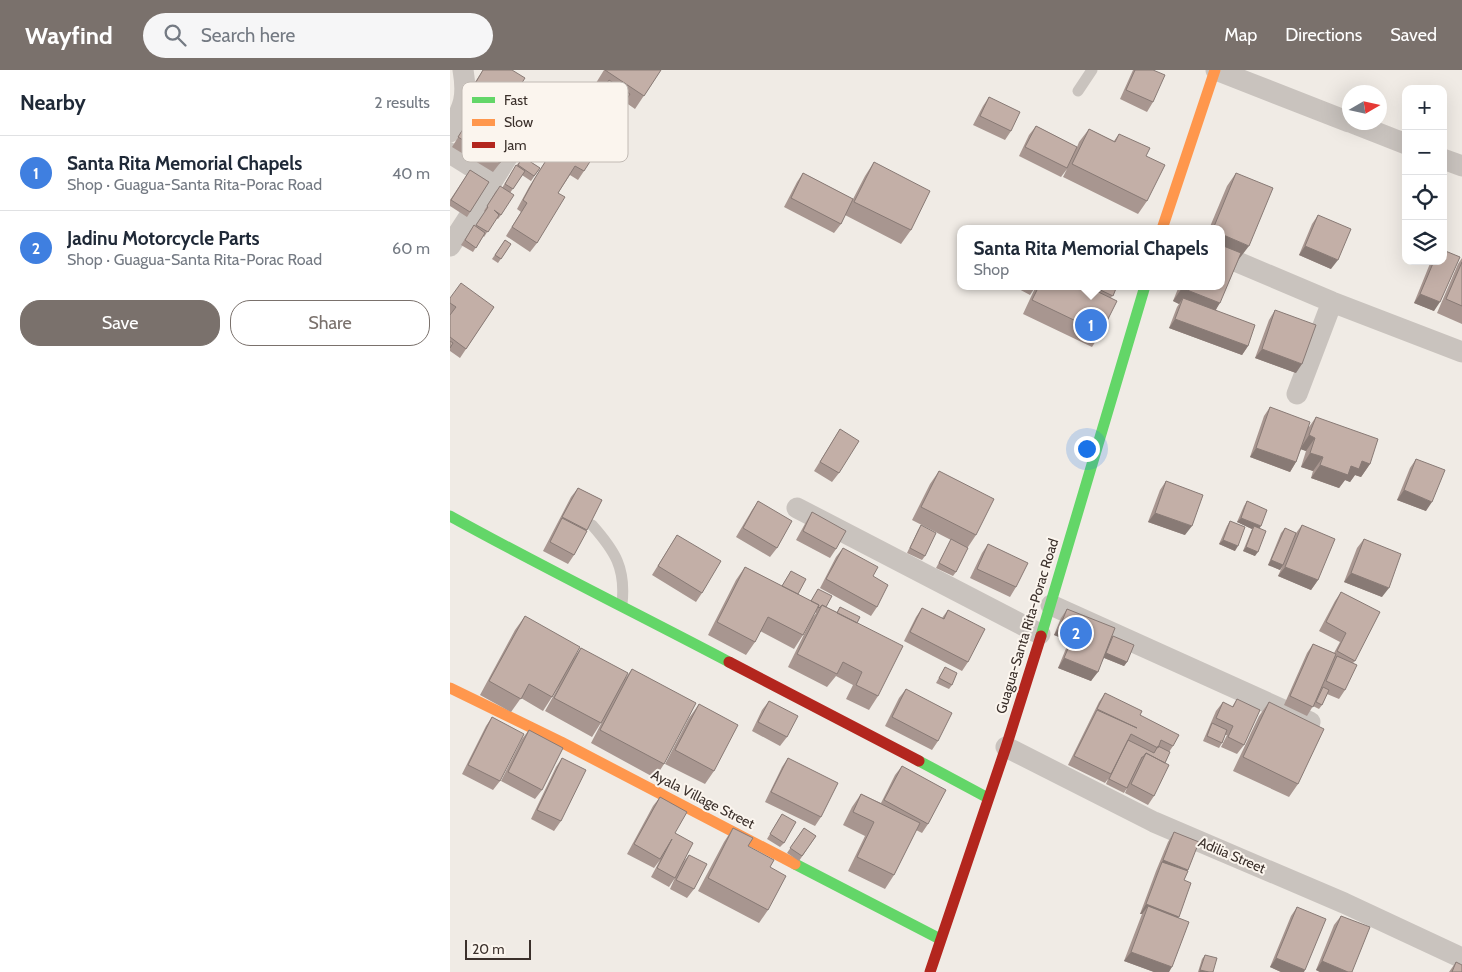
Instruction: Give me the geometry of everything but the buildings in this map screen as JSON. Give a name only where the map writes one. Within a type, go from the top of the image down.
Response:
[{"type":"street","points":[[1163,225],[1215,70],[1342,119]]},
{"type":"street","points":[[450,132],[462,108]]},
{"type":"street","points":[[1370,130],[1402,142]]},
{"type":"street","points":[[450,153],[462,161]]},
{"type":"street","points":[[1447,160],[1462,166]]},
{"type":"street","points":[[464,162],[493,180]]},
{"type":"street","points":[[450,246],[504,162]]},
{"type":"street","points":[[1225,257],[1332,302],[1462,352]]},
{"type":"street","name":"Guagua-Santa Rita-Porac Road","points":[[930,972],[1006,747],[1144,290]]},
{"type":"street","points":[[1297,394],[1332,302]]},
{"type":"street","points":[[798,508],[1040,634]]},
{"type":"street","points":[[450,516],[988,798]]},
{"type":"street","points":[[1050,605],[1310,722]]},
{"type":"street","name":"Ayala Village Street","points":[[450,688],[561,742],[940,939]]},
{"type":"street","name":"Adilia Street","points":[[1006,747],[1154,822],[1344,903],[1462,958]]},
{"type":"lane","points":[[1078,91],[1092,70]]},
{"type":"lane","points":[[592,526],[616,558],[621,571],[624,588],[622,606]]},
{"type":"traffic: fast","points":[[1041,636],[1144,290]]},
{"type":"traffic: fast","points":[[450,516],[729,662]]},
{"type":"traffic: fast","points":[[919,761],[988,798]]},
{"type":"traffic: fast","points":[[795,864],[940,939]]},
{"type":"traffic: slow","points":[[1163,225],[1215,70]]},
{"type":"traffic: slow","points":[[450,688],[561,742],[795,864]]},
{"type":"traffic: jam","points":[[930,972],[1006,747],[1041,636]]},
{"type":"traffic: jam","points":[[729,662],[919,761]]},
{"type":"place","name":"Santa Rita Memorial Chapels","points":[[1091,325]]},
{"type":"place","name":"Jadinu Motorcycle Parts","points":[[1076,633]]}]
